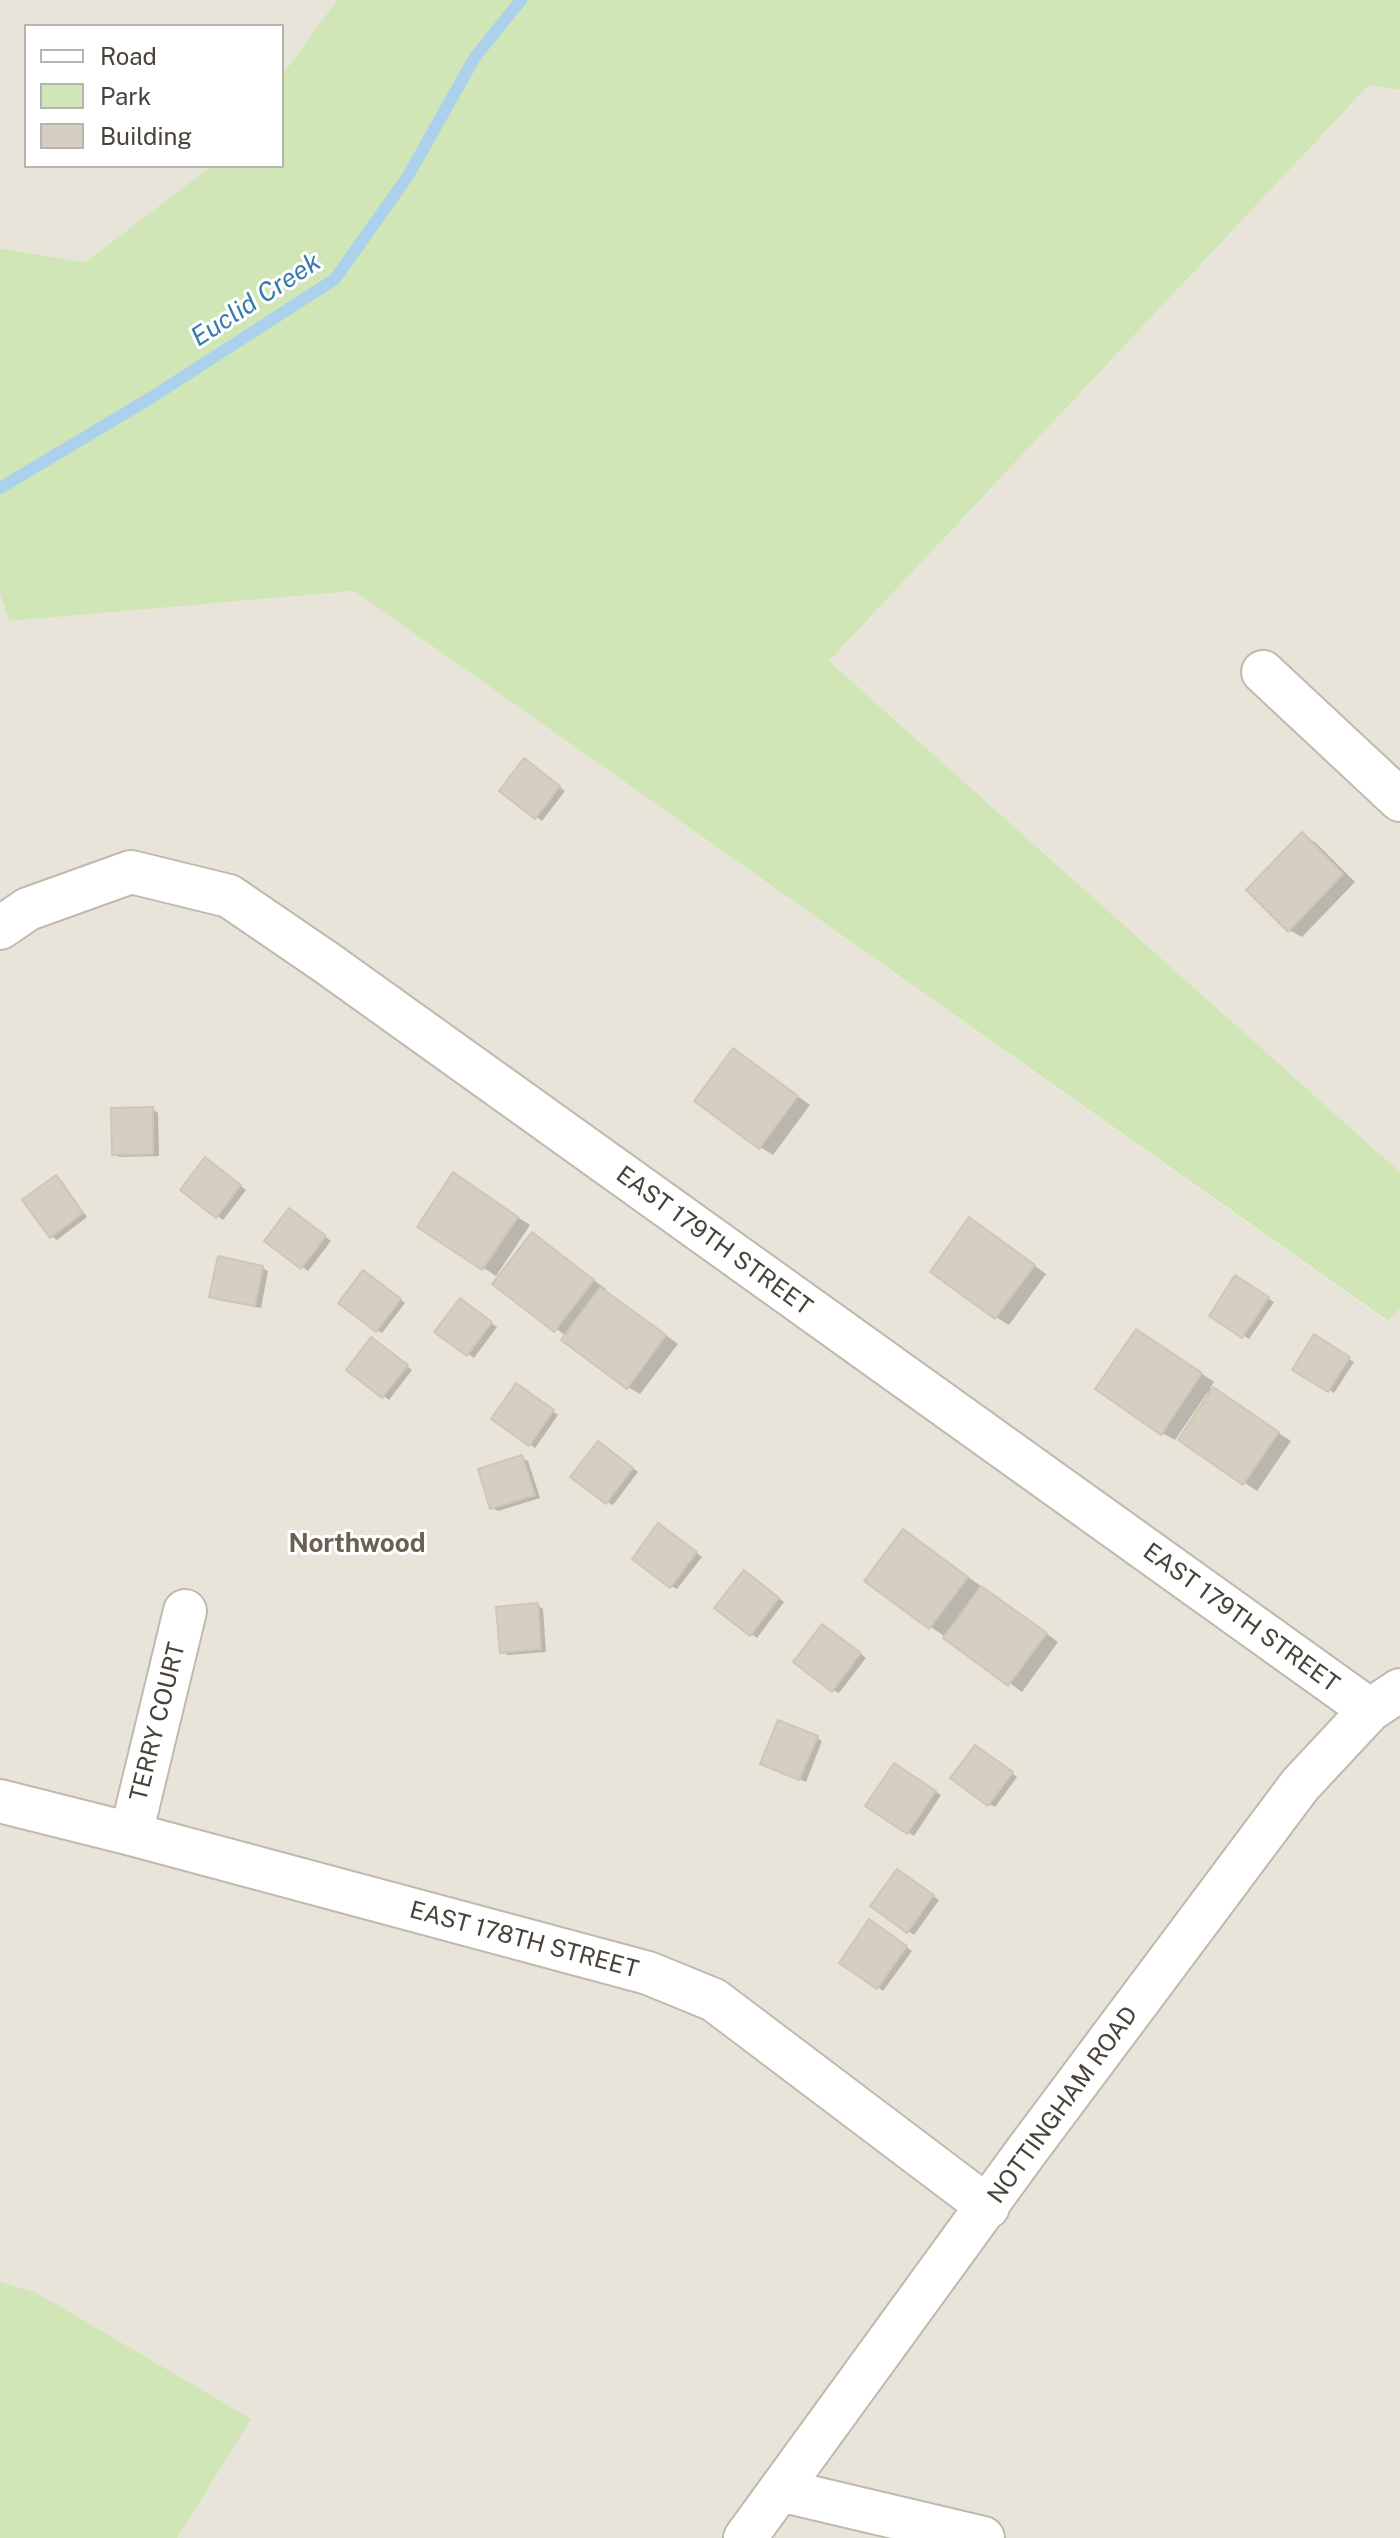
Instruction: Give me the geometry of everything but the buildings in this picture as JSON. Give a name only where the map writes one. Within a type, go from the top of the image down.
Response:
[{"type":"street","points":[[1263,672],[1400,800]]},
{"type":"street","name":"EAST 179TH STREET","points":[[14,918],[131,872],[229,896],[1385,1700]]},
{"type":"street","name":"TERRY COURT","points":[[131,1834],[185,1611]]},
{"type":"street","name":"NOTTINGHAM ROAD","points":[[745,2538],[1025,2153],[1300,1785],[1385,1700]]},
{"type":"street","name":"EAST 178TH STREET","points":[[0,1801],[648,1973],[714,2000],[988,2207]]},
{"type":"street","points":[[780,2490],[983,2538]]},
{"type":"shaded area","points":[[0,0],[337,0],[284,72],[284,24],[24,24],[24,168],[209,168],[85,262],[0,248]]},
{"type":"shaded area","points":[[1369,85],[1400,90],[1400,1172],[829,661]]},
{"type":"shaded area","points":[[0,561],[10,620],[354,591],[1387,1321],[1400,1309],[1400,2538],[0,2538]]},
{"type":"green space","points":[[337,0],[1400,0],[1400,90],[1369,85],[829,661],[1400,1172],[1400,1309],[1388,1321],[354,591],[9,621],[0,593],[0,248],[85,262],[209,168],[284,168],[284,72]]},
{"type":"green space","points":[[0,2282],[37,2293],[251,2419],[177,2538],[0,2538]]},
{"type":"waterway","name":"Euclid Creek","points":[[0,488],[152,397],[335,279],[408,176],[475,57],[521,0]]},
{"type":"district","name":"Northwood","points":[[357,1544]]}]
